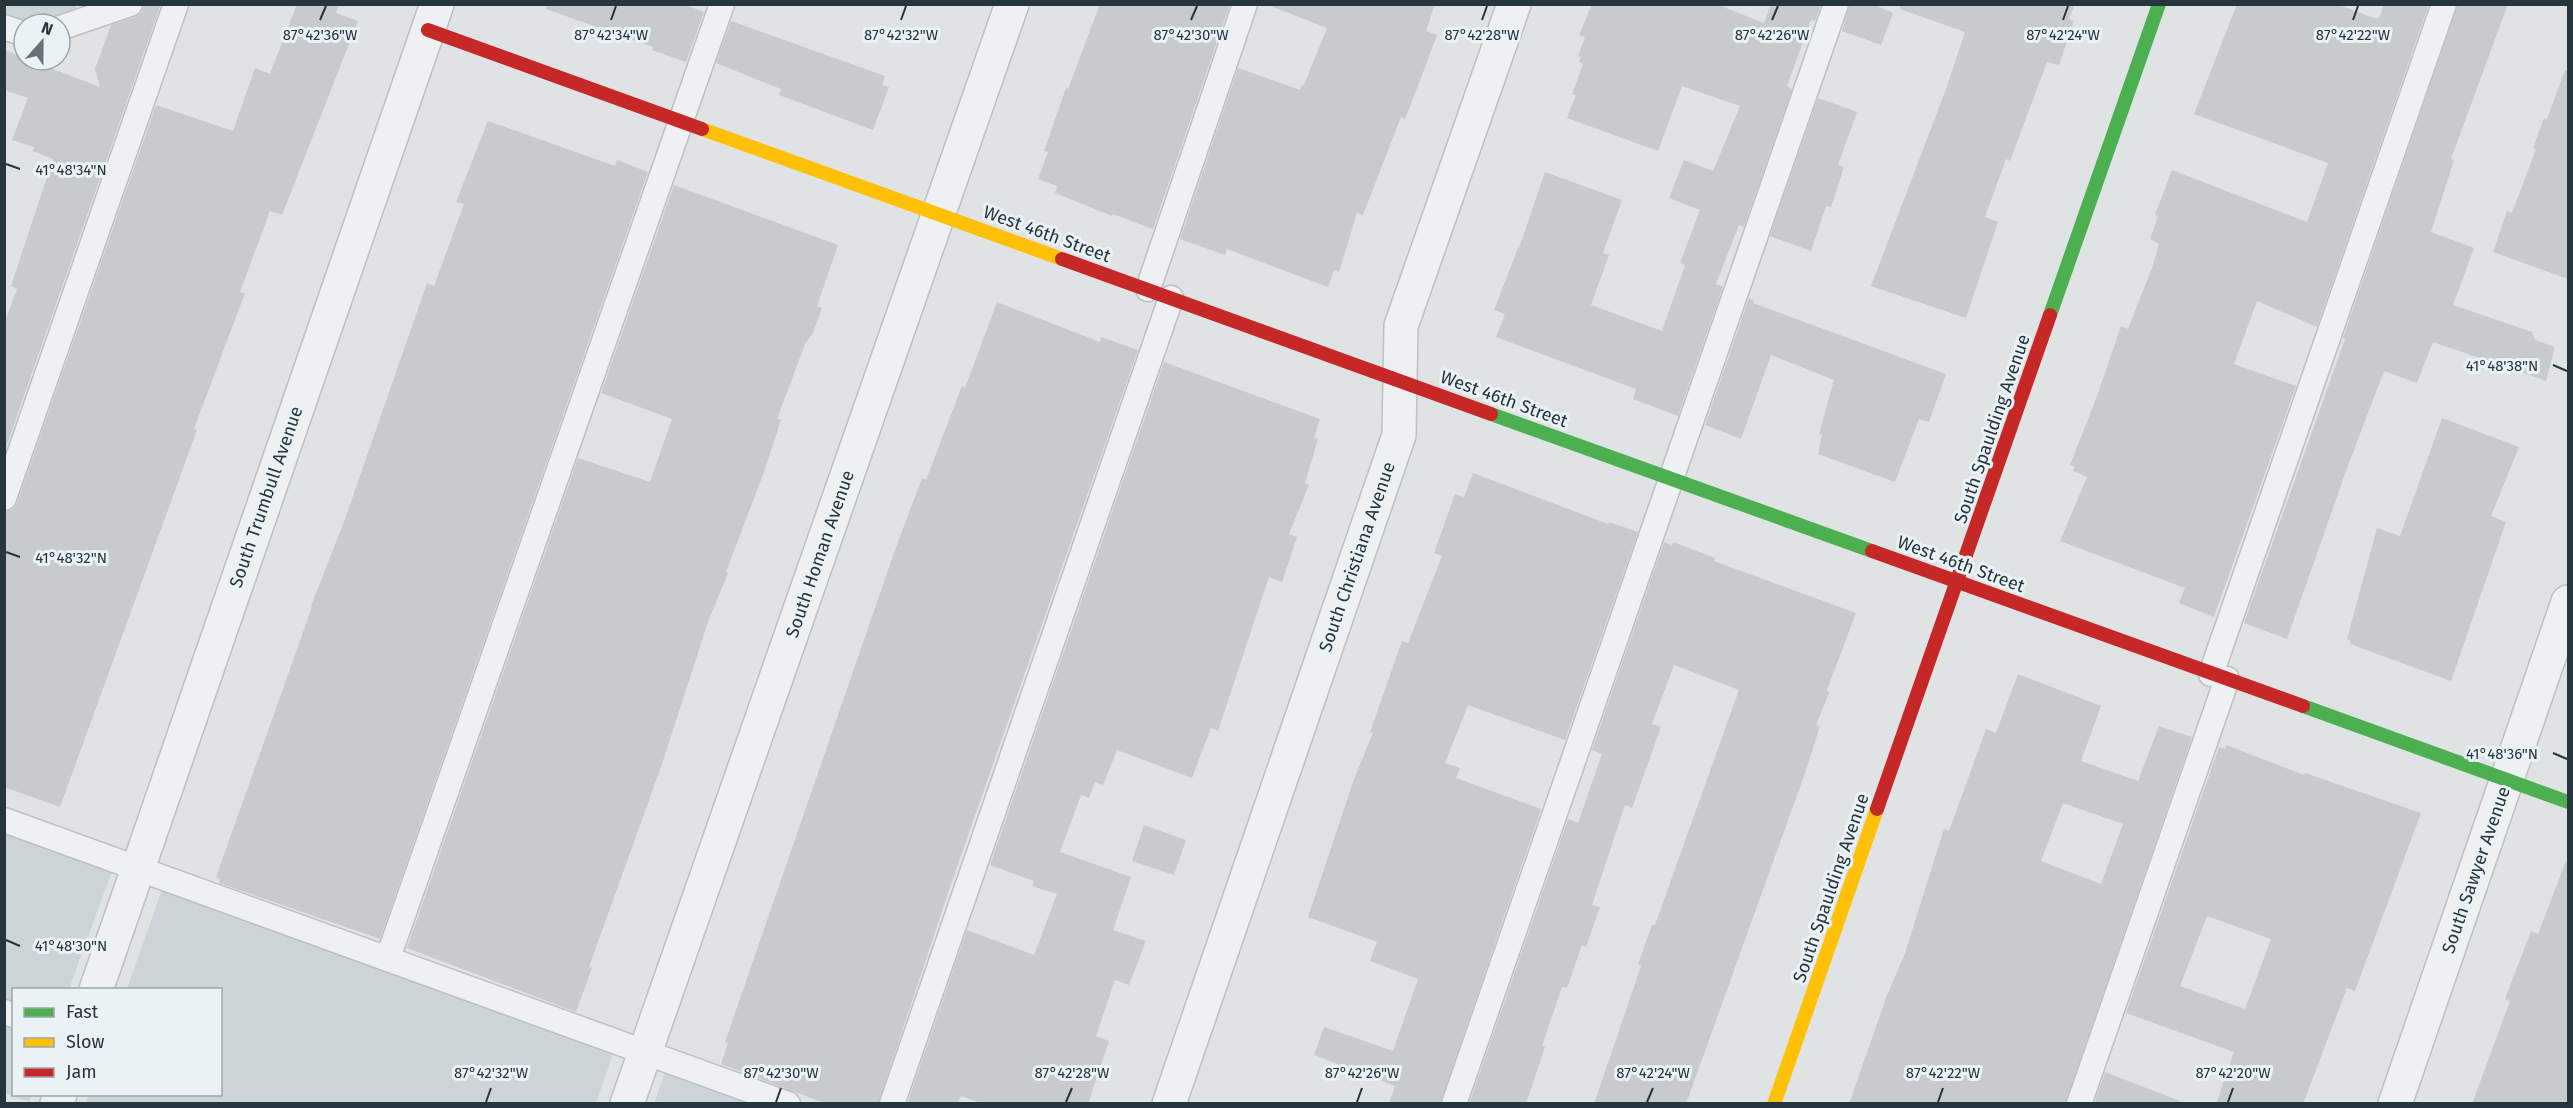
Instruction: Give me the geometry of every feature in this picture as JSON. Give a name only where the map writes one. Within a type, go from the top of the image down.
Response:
[{"type":"street","name":"South Homan Avenue","points":[[627,1104],[1012,4]]},
{"type":"street","name":"South Christiana Avenue","points":[[1169,1104],[1399,435],[1401,326],[1514,4]]},
{"type":"street","name":"South Spaulding Avenue","points":[[1774,1104],[2159,4]]},
{"type":"street","name":"West 46th Street","points":[[432,17],[682,122],[2568,802]]},
{"type":"street","name":"South Trumbull Avenue","points":[[97,988],[432,17]]},
{"type":"street","name":"South Sawyer Avenue","points":[[2395,1104],[2568,602]]},
{"type":"lane","points":[[72,24],[130,4]]},
{"type":"lane","points":[[4,498],[176,4]]},
{"type":"lane","points":[[388,958],[722,4]]},
{"type":"lane","points":[[1148,290],[1245,4]]},
{"type":"lane","points":[[1454,1104],[1836,4]]},
{"type":"lane","points":[[2079,1104],[2444,4]]},
{"type":"lane","points":[[892,1104],[1171,298]]},
{"type":"lane","points":[[4,819],[788,1104]]},
{"type":"shaded area","points":[[4,5],[76,5],[80,21],[72,22],[72,12],[12,12],[12,26],[5,27]]},
{"type":"shaded area","points":[[4,819],[116,860],[69,988],[12,988],[12,1096],[5,1093]]},
{"type":"shaded area","points":[[166,878],[617,1042],[596,1103],[86,1104],[89,1096],[222,1096],[222,988],[127,988]]},
{"type":"shaded area","points":[[669,1061],[788,1104],[654,1104]]},
{"type":"shaded area","points":[[13,1096],[32,1096],[29,1102]]},
{"type":"building","points":[[144,4],[161,4],[4,453],[4,324],[17,289],[11,286],[53,159],[33,151],[34,147],[12,140],[28,98],[4,90],[4,50],[12,53],[12,72],[61,72],[100,87],[95,69],[111,25],[141,13]]},
{"type":"building","points":[[297,4],[339,4],[336,13],[358,21],[282,215],[270,211],[240,292],[245,293],[194,429],[197,430],[60,807],[4,787],[4,512],[13,509],[17,503],[156,105],[233,131],[255,68],[270,74]]},
{"type":"building","points":[[547,4],[683,4],[704,12],[686,62],[652,50],[653,47],[546,9]]},
{"type":"building","points":[[1100,4],[1230,4],[1153,229],[1113,214],[1112,216],[1055,193],[1057,186],[1038,179],[1048,152],[1044,151],[1066,88],[1068,89]]},
{"type":"building","points":[[1274,4],[1435,4],[1426,31],[1437,35],[1424,70],[1405,119],[1401,117],[1363,215],[1357,213],[1339,272],[1334,270],[1328,287],[1227,249],[1225,255],[1180,239],[1238,68],[1300,90],[1327,28],[1273,7]]},
{"type":"building","points":[[1592,4],[1716,4],[1764,23],[1771,4],[1821,4],[1815,21],[1811,20],[1787,86],[1792,89],[1744,227],[1739,225],[1716,284],[1723,287],[1678,416],[1633,399],[1636,389],[1496,337],[1505,314],[1494,310],[1519,248],[1545,172],[1622,200],[1603,253],[1609,255],[1591,305],[1662,331],[1685,265],[1680,263],[1700,210],[1669,198],[1684,160],[1713,171],[1740,106],[1682,86],[1658,151],[1567,118],[1576,95],[1572,94],[1583,64],[1579,62],[1581,57],[1578,56],[1585,37],[1579,35]]},
{"type":"building","points":[[1850,4],[1873,4],[1893,13],[1881,45],[1842,31]]},
{"type":"building","points":[[1901,4],[2075,4],[2069,19],[2074,21],[2059,65],[2047,62],[2010,161],[2006,159],[1985,217],[1998,222],[1966,318],[1871,286],[1946,89],[1965,32],[1900,9]]},
{"type":"building","points":[[2237,4],[2336,4],[2379,18],[2384,4],[2429,4],[2317,327],[2257,301],[2234,364],[2296,386],[2214,617],[2179,603],[2185,588],[2060,541],[2087,477],[2073,471],[2075,467],[2070,465],[2121,326],[2128,329],[2152,268],[2159,244],[2150,239],[2158,216],[2155,215],[2172,170],[2307,222],[2328,163],[2194,114]]},
{"type":"building","points":[[2458,4],[2508,4],[2451,159],[2454,160],[2431,232],[2474,248],[2453,305],[2532,332],[2535,340],[2555,347],[2546,381],[2433,342],[2417,383],[2384,371],[2287,639],[2244,623],[2345,339],[2343,338]]},
{"type":"building","points":[[731,21],[885,76],[882,85],[889,87],[873,130],[779,95],[781,89],[716,63]]},
{"type":"building","points":[[2565,70],[2568,71],[2568,279],[2493,252],[2507,211],[2512,213],[2536,149],[2533,148],[2544,118],[2547,119]]},
{"type":"building","points":[[1818,98],[1857,112],[1838,165],[1844,167],[1831,207],[1826,206],[1811,251],[1770,236]]},
{"type":"building","points":[[488,121],[615,166],[617,160],[648,172],[380,939],[219,883],[220,879],[216,877],[427,283],[434,286],[464,204],[456,202]]},
{"type":"building","points":[[674,185],[838,245],[817,306],[822,308],[813,333],[805,344],[777,419],[781,420],[764,472],[708,622],[662,764],[589,967],[592,968],[576,1012],[407,948],[578,458],[650,482],[672,419],[601,393]]},
{"type":"building","points":[[1749,298],[1754,301],[1753,303],[1946,374],[1929,422],[1919,419],[1895,482],[1818,454],[1822,435],[1819,434],[1834,380],[1771,355],[1741,439],[1705,425]]},
{"type":"building","points":[[997,302],[1100,342],[1101,337],[1138,350],[950,887],[878,1104],[827,1104],[721,1064],[728,1043],[725,1042],[895,550],[922,478],[926,480],[962,386],[965,388]]},
{"type":"building","points":[[1164,362],[1320,419],[1314,437],[1318,439],[1305,483],[1309,485],[1289,534],[1297,537],[1282,582],[1269,577],[1218,731],[1211,728],[1192,778],[1117,750],[1103,785],[1095,782],[1089,798],[1081,795],[1060,852],[1131,877],[1113,930],[1146,941],[1129,985],[1115,980],[1096,1036],[1109,1041],[1088,1104],[984,1104],[961,1096],[958,1104],[907,1104],[967,930],[1034,955],[1057,894],[1032,886],[1034,881],[990,865]]},
{"type":"building","points":[[2442,418],[2519,447],[2491,516],[2506,522],[2451,681],[2350,644],[2351,641],[2347,639],[2377,528],[2400,536]]},
{"type":"building","points":[[1473,473],[1608,524],[1609,522],[1638,532],[1565,740],[1468,705],[1445,763],[1460,768],[1456,778],[1541,809],[1440,1104],[1389,1104],[1395,1086],[1314,1055],[1324,1027],[1393,1051],[1418,979],[1370,961],[1377,942],[1308,917],[1354,779],[1373,733],[1370,732],[1402,641],[1408,643],[1442,556],[1434,553],[1455,494],[1464,497]]},
{"type":"building","points":[[1664,542],[1672,545],[1673,542],[1715,558],[1714,561],[1856,613],[1827,690],[1829,693],[1816,725],[1820,726],[1805,773],[1686,1104],[1594,1104],[1641,966],[1638,964],[1652,925],[1655,925],[1739,690],[1674,665],[1652,724],[1661,727],[1632,808],[1625,805],[1592,905],[1600,907],[1586,947],[1582,945],[1567,988],[1562,987],[1526,1104],[1469,1104],[1568,819],[1578,823],[1602,754],[1592,750]]},
{"type":"building","points":[[2018,674],[2101,706],[2081,761],[2138,781],[2159,726],[2192,737],[2065,1104],[1849,1104],[1886,998],[1905,953],[1944,829],[1949,831],[1986,729],[1996,733]],"holes":[[[2063,803],[2123,824],[2101,884],[2041,861]]]},
{"type":"building","points":[[2226,745],[2304,775],[2305,773],[2421,813],[2355,991],[2347,988],[2303,1104],[2216,1104],[2234,1052],[2126,1013],[2219,747],[2225,749]],"holes":[[[2207,916],[2271,939],[2245,1009],[2180,986]]]},
{"type":"building","points":[[1144,825],[1186,840],[1174,875],[1132,861]]},
{"type":"building","points":[[2566,861],[2568,862],[2568,1104],[2472,1104],[2510,1001],[2505,999],[2531,931],[2538,934]]},
{"type":"building","points":[[2105,1072],[2180,1101],[2180,1104],[2094,1104]]},
{"type":"traffic: fast","points":[[2050,315],[2159,4]]},
{"type":"traffic: fast","points":[[1491,414],[1872,551]]},
{"type":"traffic: fast","points":[[2303,706],[2568,802]]},
{"type":"traffic: slow","points":[[702,129],[1062,259]]},
{"type":"traffic: slow","points":[[1774,1104],[1877,809]]},
{"type":"traffic: jam","points":[[428,30],[702,129]]},
{"type":"traffic: jam","points":[[1062,259],[1491,414]]},
{"type":"traffic: jam","points":[[1877,809],[2050,315]]},
{"type":"traffic: jam","points":[[1872,551],[2303,706]]}]
